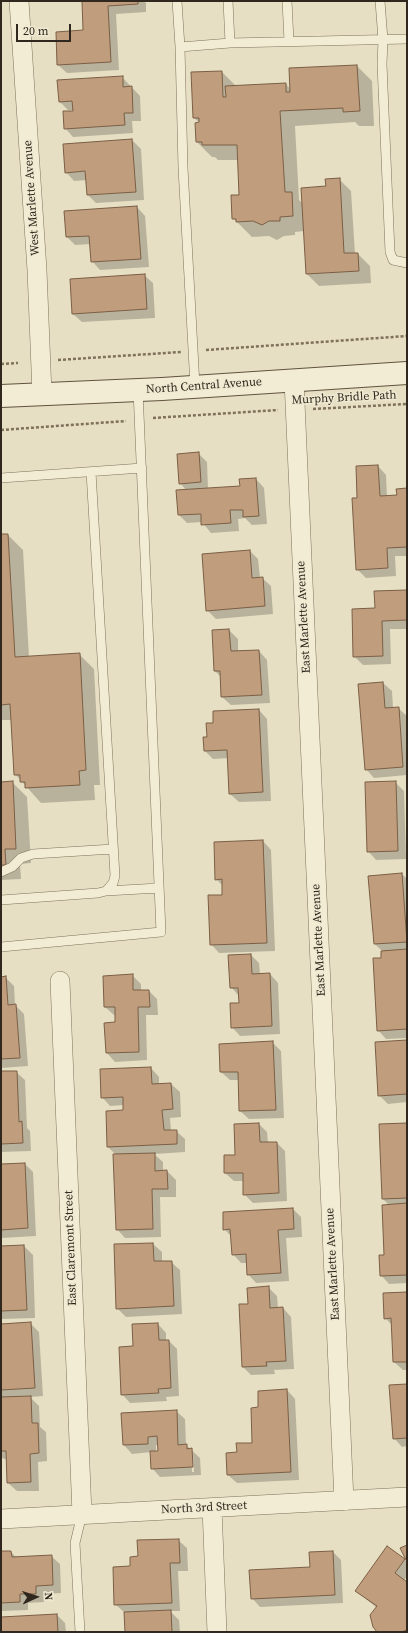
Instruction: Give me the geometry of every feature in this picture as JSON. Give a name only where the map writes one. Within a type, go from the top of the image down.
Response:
[{"type":"main road","name":"North Central Avenue","points":[[1,396],[138,390],[407,373]]},
{"type":"street","name":"West Marlette Avenue","points":[[19,1],[37,270],[42,394]]},
{"type":"street","name":"East Marlette Avenue","points":[[294,380],[344,1500]]},
{"type":"street","name":"East Claremont Street","points":[[60,981],[82,1514]]},
{"type":"street","name":"North 3rd Street","points":[[1,1518],[407,1497]]},
{"type":"street","points":[[212,1508],[217,1632]]},
{"type":"lane","points":[[178,1],[184,168],[195,386]]},
{"type":"lane","points":[[228,1],[230,43]]},
{"type":"lane","points":[[287,1],[289,41]]},
{"type":"lane","points":[[380,1],[383,40],[382,64],[390,252],[393,260],[407,263]]},
{"type":"lane","points":[[180,47],[230,43],[407,39]]},
{"type":"lane","points":[[1,947],[161,932],[138,390]]},
{"type":"lane","points":[[1,478],[142,468]]},
{"type":"lane","points":[[91,472],[115,876],[113,883],[106,891]]},
{"type":"lane","points":[[1,872],[12,867],[21,858],[32,854],[113,849]]},
{"type":"lane","points":[[1,900],[85,895],[106,891],[159,888]]},
{"type":"lane","points":[[80,1632],[75,1543],[82,1514]]},
{"type":"path","points":[[50,360],[407,336]]},
{"type":"path","points":[[1,364],[18,363]]},
{"type":"path","name":"Murphy Bridle Path","points":[[295,409],[407,404]]},
{"type":"building","points":[[82,1],[138,1],[138,4],[108,6],[111,62],[57,65],[56,32],[83,30]]},
{"type":"building","points":[[357,65],[360,111],[343,112],[343,108],[280,111],[285,192],[292,192],[293,216],[280,217],[280,221],[269,221],[262,225],[253,221],[236,222],[236,219],[232,219],[231,195],[239,195],[237,145],[202,145],[202,142],[196,142],[195,123],[199,122],[199,118],[193,118],[191,72],[222,71],[223,97],[226,97],[225,86],[286,83],[286,92],[290,92],[289,68]]},
{"type":"building","points":[[123,76],[123,87],[132,86],[133,113],[124,113],[125,125],[64,129],[63,111],[73,111],[72,101],[59,102],[57,80]]},
{"type":"building","points":[[132,139],[136,192],[87,195],[85,171],[65,173],[63,144]]},
{"type":"building","points":[[340,178],[344,253],[358,253],[359,271],[306,274],[301,188],[326,186],[325,179]]},
{"type":"building","points":[[137,206],[141,259],[91,262],[89,236],[66,237],[64,211]]},
{"type":"building","points":[[145,274],[147,309],[72,314],[70,279]]},
{"type":"building","points":[[199,452],[201,482],[179,484],[177,454]]},
{"type":"building","points":[[378,465],[380,496],[397,495],[396,489],[407,488],[407,547],[387,548],[388,568],[356,570],[352,498],[357,498],[356,466]]},
{"type":"building","points":[[256,478],[259,516],[243,517],[243,510],[230,510],[231,523],[201,525],[201,514],[178,515],[176,490],[240,486],[239,479]]},
{"type":"building","points":[[1,534],[8,534],[15,657],[80,653],[86,770],[79,771],[80,785],[25,788],[25,782],[20,782],[20,775],[14,775],[10,704],[1,705]]},
{"type":"building","points":[[250,550],[252,578],[263,577],[265,606],[206,611],[202,554]]},
{"type":"building","points":[[407,590],[407,620],[382,621],[383,656],[353,657],[352,609],[375,608],[374,591]]},
{"type":"building","points":[[229,629],[231,651],[259,650],[262,695],[221,697],[220,671],[214,671],[212,630]]},
{"type":"building","points":[[383,682],[385,708],[399,707],[403,767],[365,770],[358,684]]},
{"type":"building","points":[[259,709],[263,792],[229,794],[227,750],[204,751],[203,737],[207,737],[206,723],[213,723],[213,711]]},
{"type":"building","points":[[13,781],[16,849],[5,849],[6,865],[1,865],[1,782]]},
{"type":"building","points":[[396,781],[398,851],[367,852],[365,782]]},
{"type":"building","points":[[263,840],[267,943],[210,945],[208,895],[222,895],[222,879],[215,880],[214,842]]},
{"type":"building","points":[[402,873],[407,942],[374,944],[368,876]]},
{"type":"building","points":[[407,949],[407,1029],[377,1031],[373,958],[381,958],[381,951]]},
{"type":"building","points":[[251,954],[252,974],[270,973],[272,1026],[231,1028],[230,1003],[239,1003],[238,988],[230,988],[228,955]]},
{"type":"building","points":[[133,974],[133,990],[149,990],[150,1007],[138,1007],[139,1052],[106,1053],[104,1023],[115,1022],[115,1007],[104,1007],[103,976]]},
{"type":"building","points":[[6,976],[8,1005],[16,1004],[20,1058],[1,1059],[1,977]]},
{"type":"building","points":[[407,1040],[407,1094],[378,1096],[375,1042]]},
{"type":"building","points":[[273,1041],[276,1110],[239,1111],[238,1072],[220,1072],[219,1044]]},
{"type":"building","points":[[151,1067],[152,1084],[171,1083],[173,1109],[162,1110],[164,1130],[177,1130],[177,1144],[107,1147],[106,1111],[123,1110],[123,1097],[101,1098],[100,1069]]},
{"type":"building","points":[[1,1071],[17,1071],[19,1122],[22,1121],[23,1143],[1,1144]]},
{"type":"building","points":[[259,1123],[260,1142],[277,1142],[279,1193],[243,1195],[243,1173],[224,1173],[224,1155],[235,1155],[234,1124]]},
{"type":"building","points":[[407,1123],[407,1198],[382,1199],[379,1124]]},
{"type":"building","points":[[155,1153],[155,1171],[167,1170],[168,1189],[152,1189],[153,1229],[116,1230],[113,1154]]},
{"type":"building","points":[[25,1163],[28,1228],[1,1230],[1,1164]]},
{"type":"building","points":[[407,1203],[407,1275],[380,1276],[379,1255],[384,1255],[382,1205]]},
{"type":"building","points":[[293,1208],[294,1229],[278,1230],[281,1273],[247,1275],[246,1254],[232,1255],[230,1229],[223,1230],[223,1212]]},
{"type":"building","points":[[153,1243],[154,1261],[172,1261],[174,1306],[116,1309],[114,1244]]},
{"type":"building","points":[[24,1245],[27,1310],[1,1311],[1,1246]]},
{"type":"building","points":[[269,1286],[270,1308],[283,1307],[286,1361],[266,1362],[267,1366],[242,1367],[239,1304],[248,1304],[247,1288]]},
{"type":"building","points":[[407,1292],[407,1362],[393,1362],[391,1318],[384,1319],[383,1293]]},
{"type":"building","points":[[31,1322],[35,1388],[1,1390],[1,1324]]},
{"type":"building","points":[[158,1323],[159,1340],[169,1340],[171,1388],[158,1389],[159,1393],[121,1395],[119,1347],[133,1346],[132,1324]]},
{"type":"building","points":[[407,1384],[407,1438],[393,1439],[389,1385]]},
{"type":"building","points":[[287,1389],[291,1472],[227,1475],[226,1453],[237,1452],[236,1443],[252,1443],[251,1408],[258,1407],[258,1391]]},
{"type":"building","points":[[31,1396],[32,1423],[38,1423],[39,1453],[30,1454],[31,1482],[7,1483],[6,1451],[1,1451],[1,1397]]},
{"type":"building","points":[[177,1410],[178,1445],[187,1444],[187,1449],[192,1448],[193,1467],[151,1469],[150,1451],[158,1451],[157,1436],[148,1437],[148,1444],[123,1445],[121,1413]]},
{"type":"building","points":[[179,1539],[180,1563],[170,1563],[172,1603],[114,1605],[113,1567],[130,1566],[130,1557],[138,1556],[137,1540]]},
{"type":"building","points":[[407,1545],[407,1562],[400,1548]]},
{"type":"building","points":[[387,1546],[405,1559],[395,1573],[407,1582],[407,1630],[401,1632],[377,1632],[373,1627],[370,1615],[377,1606],[355,1591]]},
{"type":"building","points":[[1,1551],[11,1551],[12,1557],[52,1555],[53,1585],[36,1586],[36,1594],[20,1594],[20,1602],[1,1603]]},
{"type":"building","points":[[333,1551],[335,1595],[251,1599],[249,1570],[310,1567],[309,1552]]},
{"type":"building","points":[[171,1610],[172,1632],[125,1632],[124,1612]]},
{"type":"building","points":[[57,1614],[58,1632],[1,1632],[1,1617]]}]
